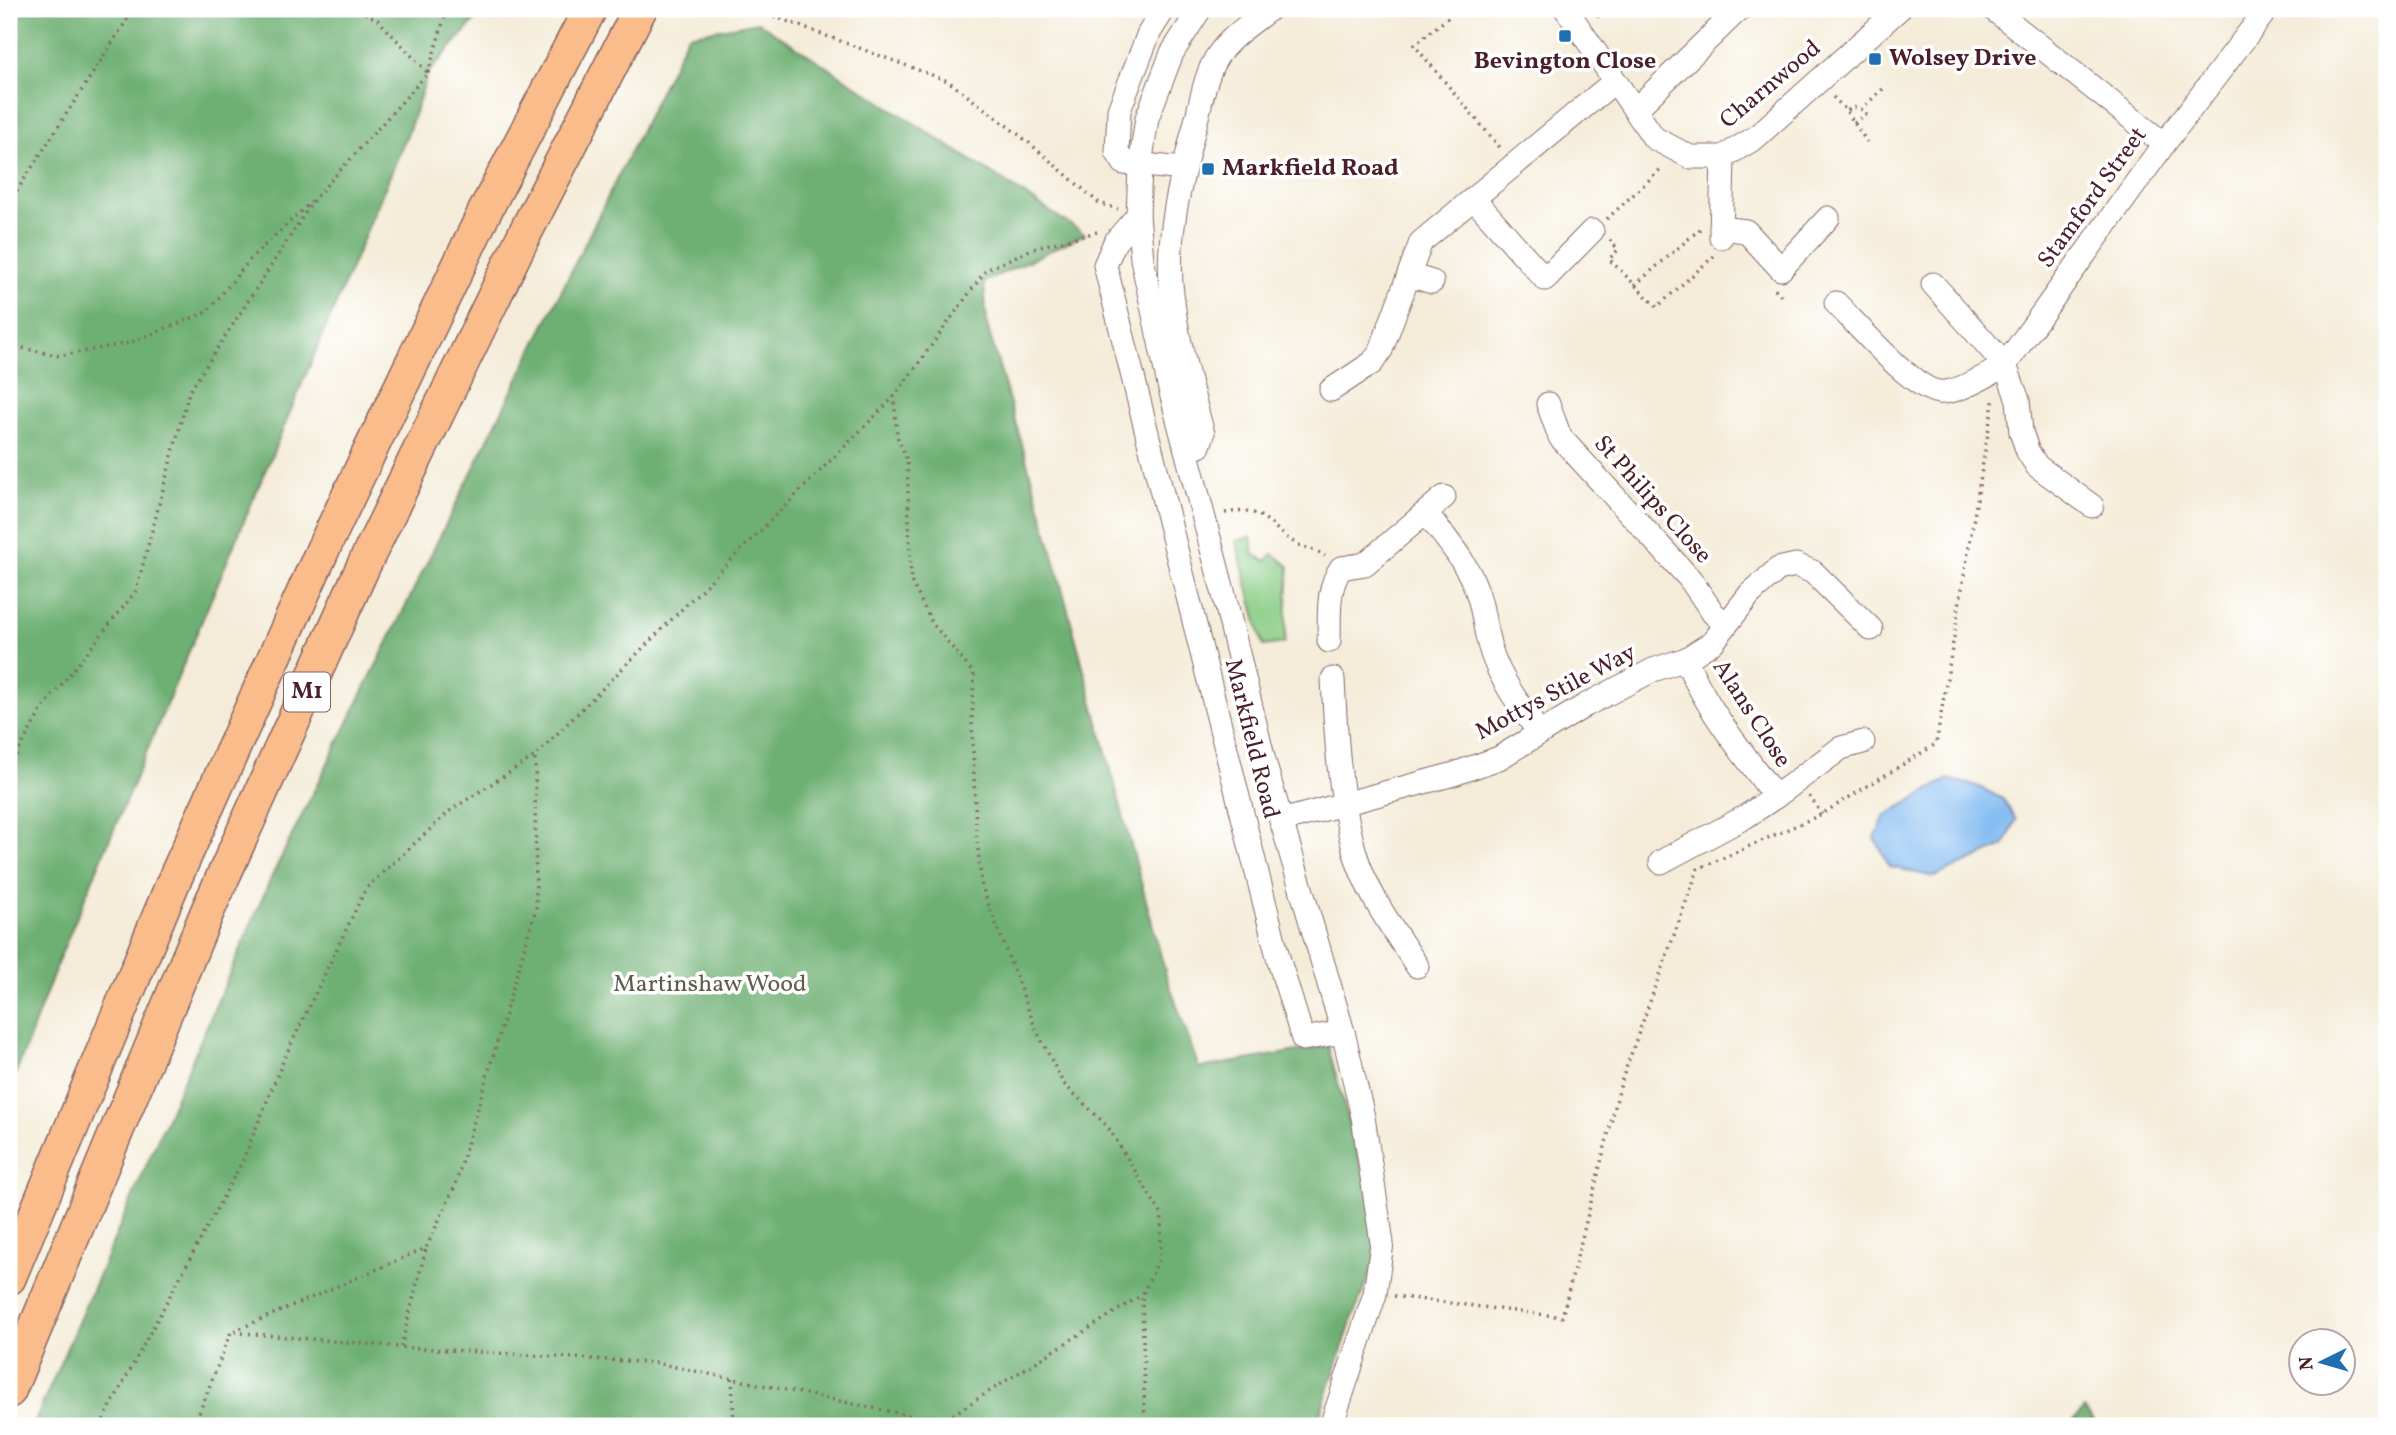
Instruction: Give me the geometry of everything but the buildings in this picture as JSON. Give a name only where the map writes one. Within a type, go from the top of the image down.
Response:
[{"type":"highway","name":"M1","points":[[9,1278],[172,885],[323,549],[484,213],[590,9]]},
{"type":"highway","name":"M1","points":[[9,1391],[208,910],[356,582],[524,235],[640,9]]},
{"type":"street","points":[[1164,9],[1149,33],[1119,110],[1116,152],[1124,163],[1184,169]]},
{"type":"street","name":"Markfield Road","points":[[1200,9],[1172,53],[1147,118],[1140,166],[1138,215],[1145,271],[1169,385],[1265,765],[1343,1032],[1363,1116],[1382,1243],[1375,1294],[1331,1426]]},
{"type":"street","name":"Charnwood","points":[[1566,9],[1654,138],[1690,157],[1723,157],[1755,138],[1899,9]]},
{"type":"street","points":[[1635,110],[1739,9]]},
{"type":"street","points":[[1993,9],[2164,144]]},
{"type":"street","name":"Stamford Street","points":[[2005,365],[2164,144],[2267,9]]},
{"type":"street","points":[[1187,451],[1199,446],[1203,434],[1182,352],[1172,292],[1172,237],[1184,169],[1208,79],[1217,56],[1261,11]]},
{"type":"street","points":[[1331,390],[1372,363],[1381,350],[1421,242],[1615,81]]},
{"type":"street","points":[[1723,157],[1720,232],[1746,231],[1781,269],[1828,218]]},
{"type":"street","points":[[1474,199],[1545,279],[1595,229]]},
{"type":"street","name":"Markfield Road","points":[[1138,215],[1115,242],[1105,265],[1272,934],[1303,1039],[1343,1032]]},
{"type":"street","points":[[1409,275],[1432,282]]},
{"type":"street","points":[[1933,284],[2005,365],[2018,400],[2021,432],[2028,452],[2037,466],[2092,506]]},
{"type":"street","points":[[1836,303],[1922,386],[1941,392],[1978,381],[2005,365]]},
{"type":"street","name":"St Philips Close","points":[[1548,404],[1560,437],[1690,579],[1713,613],[1726,625]]},
{"type":"street","points":[[1329,641],[1330,593],[1334,578],[1341,568],[1366,564],[1444,497]]},
{"type":"street","points":[[1427,514],[1468,573],[1480,600],[1485,635],[1494,662],[1540,733]]},
{"type":"street","name":"Mottys Stile Way","points":[[1281,821],[1454,774],[1499,758],[1586,705],[1653,670],[1686,659],[1713,642],[1751,594],[1778,569],[1796,565],[1813,572],[1871,629]]},
{"type":"street","name":"Alans Close","points":[[1686,659],[1693,677],[1717,717],[1775,797]]},
{"type":"street","points":[[1334,679],[1337,760],[1356,855],[1376,901],[1417,966]]},
{"type":"street","points":[[1661,862],[1745,817],[1841,748],[1863,741]]},
{"type":"path","points":[[9,203],[134,9]]},
{"type":"path","points":[[356,9],[377,19],[428,73]]},
{"type":"path","points":[[9,345],[60,356],[129,342],[208,312],[254,255],[315,198],[428,73],[447,9]]},
{"type":"path","points":[[754,9],[948,81],[1027,141],[1099,204],[1138,215]]},
{"type":"path","points":[[1459,9],[1414,45],[1515,165]]},
{"type":"path","points":[[1818,82],[1847,111],[1867,142]]},
{"type":"path","points":[[1861,109],[1884,88]]},
{"type":"path","points":[[1847,111],[1852,107],[1861,109],[1866,114],[1854,123]]},
{"type":"path","points":[[1680,152],[1595,229],[1618,250],[1609,259],[1657,307],[1720,232]]},
{"type":"path","points":[[9,768],[42,709],[136,591],[189,393],[315,198]]},
{"type":"path","points":[[100,1426],[243,1160],[284,1059],[366,888],[451,810],[535,756],[894,397],[986,271],[1034,248],[1103,231]]},
{"type":"path","points":[[1635,285],[1720,232]]},
{"type":"path","points":[[1774,289],[1783,298]]},
{"type":"path","points":[[1375,1294],[1562,1317],[1622,1079],[1698,869],[1822,814],[1936,744],[1992,404],[2005,365]]},
{"type":"path","points":[[894,397],[897,436],[907,460],[911,581],[932,623],[974,674],[972,722],[976,831],[982,887],[1035,1027],[1063,1083],[1108,1127],[1162,1215],[1160,1258],[1142,1295],[1145,1426]]},
{"type":"path","points":[[1205,520],[1245,510],[1254,513],[1262,516],[1298,545],[1319,552],[1341,568]]},
{"type":"path","points":[[401,1347],[426,1248],[455,1186],[536,908],[535,756]]},
{"type":"path","points":[[194,1426],[231,1332],[426,1248]]},
{"type":"path","points":[[941,1422],[1142,1295]]},
{"type":"path","points":[[231,1332],[401,1347],[656,1363],[941,1422],[949,1426]]},
{"type":"path","points":[[732,1378],[734,1426]]},
{"type":"path","points":[[2385,1426],[2387,1421]]},
{"type":"green space","points":[[9,9],[485,9],[428,73],[408,133],[59,959],[9,1092]]},
{"type":"green space","name":"Martinshaw Wood","points":[[758,22],[1085,234],[984,282],[987,325],[1041,510],[1166,975],[1199,1068],[1328,1046],[1382,1243],[1353,1317],[1316,1426],[33,1426],[272,876],[688,35]]},
{"type":"green space","points":[[1251,537],[1254,555],[1266,561],[1273,554],[1289,566],[1285,643],[1263,646],[1236,541]]},
{"type":"green space","points":[[2084,1409],[2098,1426],[2069,1426]]},
{"type":"water","points":[[1948,779],[1977,786],[2003,799],[2016,820],[2004,846],[1934,877],[1890,867],[1875,838],[1885,816]]},
{"type":"place","name":"Bevington Close","points":[[1565,36]]},
{"type":"place","name":"Wolsey Drive","points":[[1875,59]]},
{"type":"place","name":"Markfield Road","points":[[1208,169]]}]
